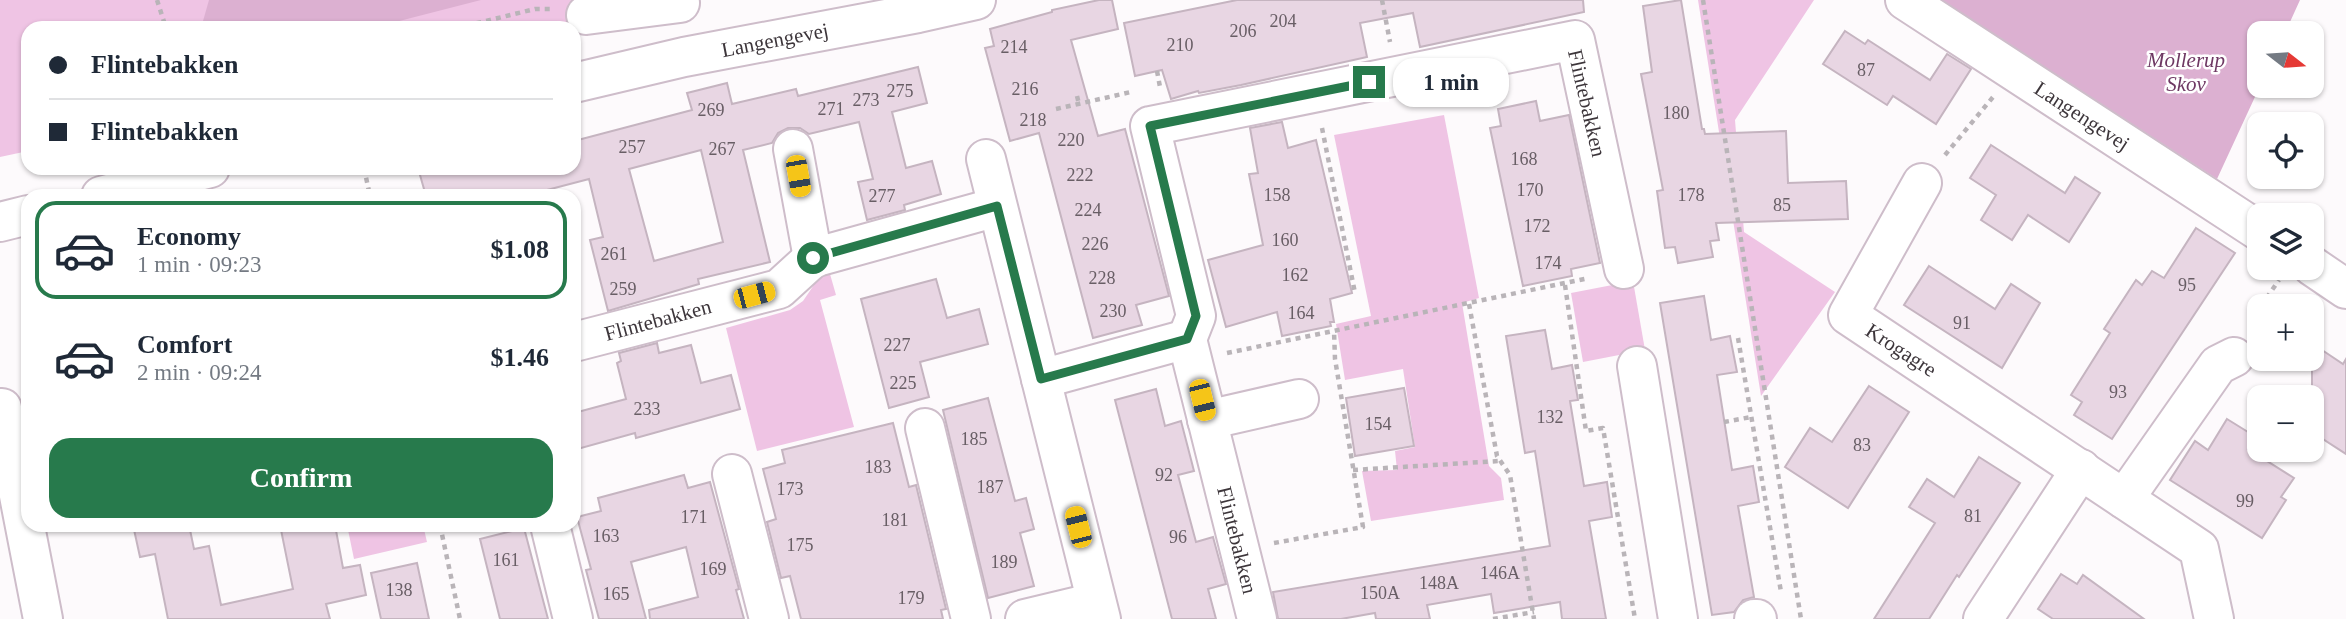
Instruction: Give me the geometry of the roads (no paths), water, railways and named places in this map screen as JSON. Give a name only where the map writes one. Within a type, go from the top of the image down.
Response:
[{"type":"street","name":"Langengevej","points":[[581,81],[684,57],[976,0]]},
{"type":"street","name":"Langengevej","points":[[1905,0],[2247,223]]},
{"type":"street","points":[[586,15],[680,3]]},
{"type":"street","name":"Flintebakken","points":[[1257,619],[1190,349],[1196,316],[1150,126],[1575,40],[1623,269]]},
{"type":"street","points":[[793,149],[813,258]]},
{"type":"street","points":[[986,159],[1098,610],[1026,619]]},
{"type":"street","points":[[128,189],[183,175]]},
{"type":"street","name":"Krogagre","points":[[1922,183],[1848,315],[2199,549],[2214,619]]},
{"type":"street","name":"Flintebakken","points":[[581,340],[779,289],[813,258],[997,206]]},
{"type":"street","points":[[0,222],[21,217]]},
{"type":"street","points":[[2320,280],[2346,289]]},
{"type":"street","points":[[1041,379],[1190,349]]},
{"type":"street","points":[[2124,499],[2218,365],[2234,357]]},
{"type":"street","points":[[1637,366],[1678,619]]},
{"type":"street","points":[[1208,421],[1299,399]]},
{"type":"street","points":[[13,427],[21,478]]},
{"type":"street","points":[[925,428],[971,619]]},
{"type":"street","points":[[1983,619],[2081,469]]},
{"type":"street","points":[[732,474],[769,619]]},
{"type":"street","points":[[29,532],[43,619]]},
{"type":"street","points":[[552,532],[573,619]]},
{"type":"park label","name":"Mollerup Skov","points":[[2186,72]]}]
